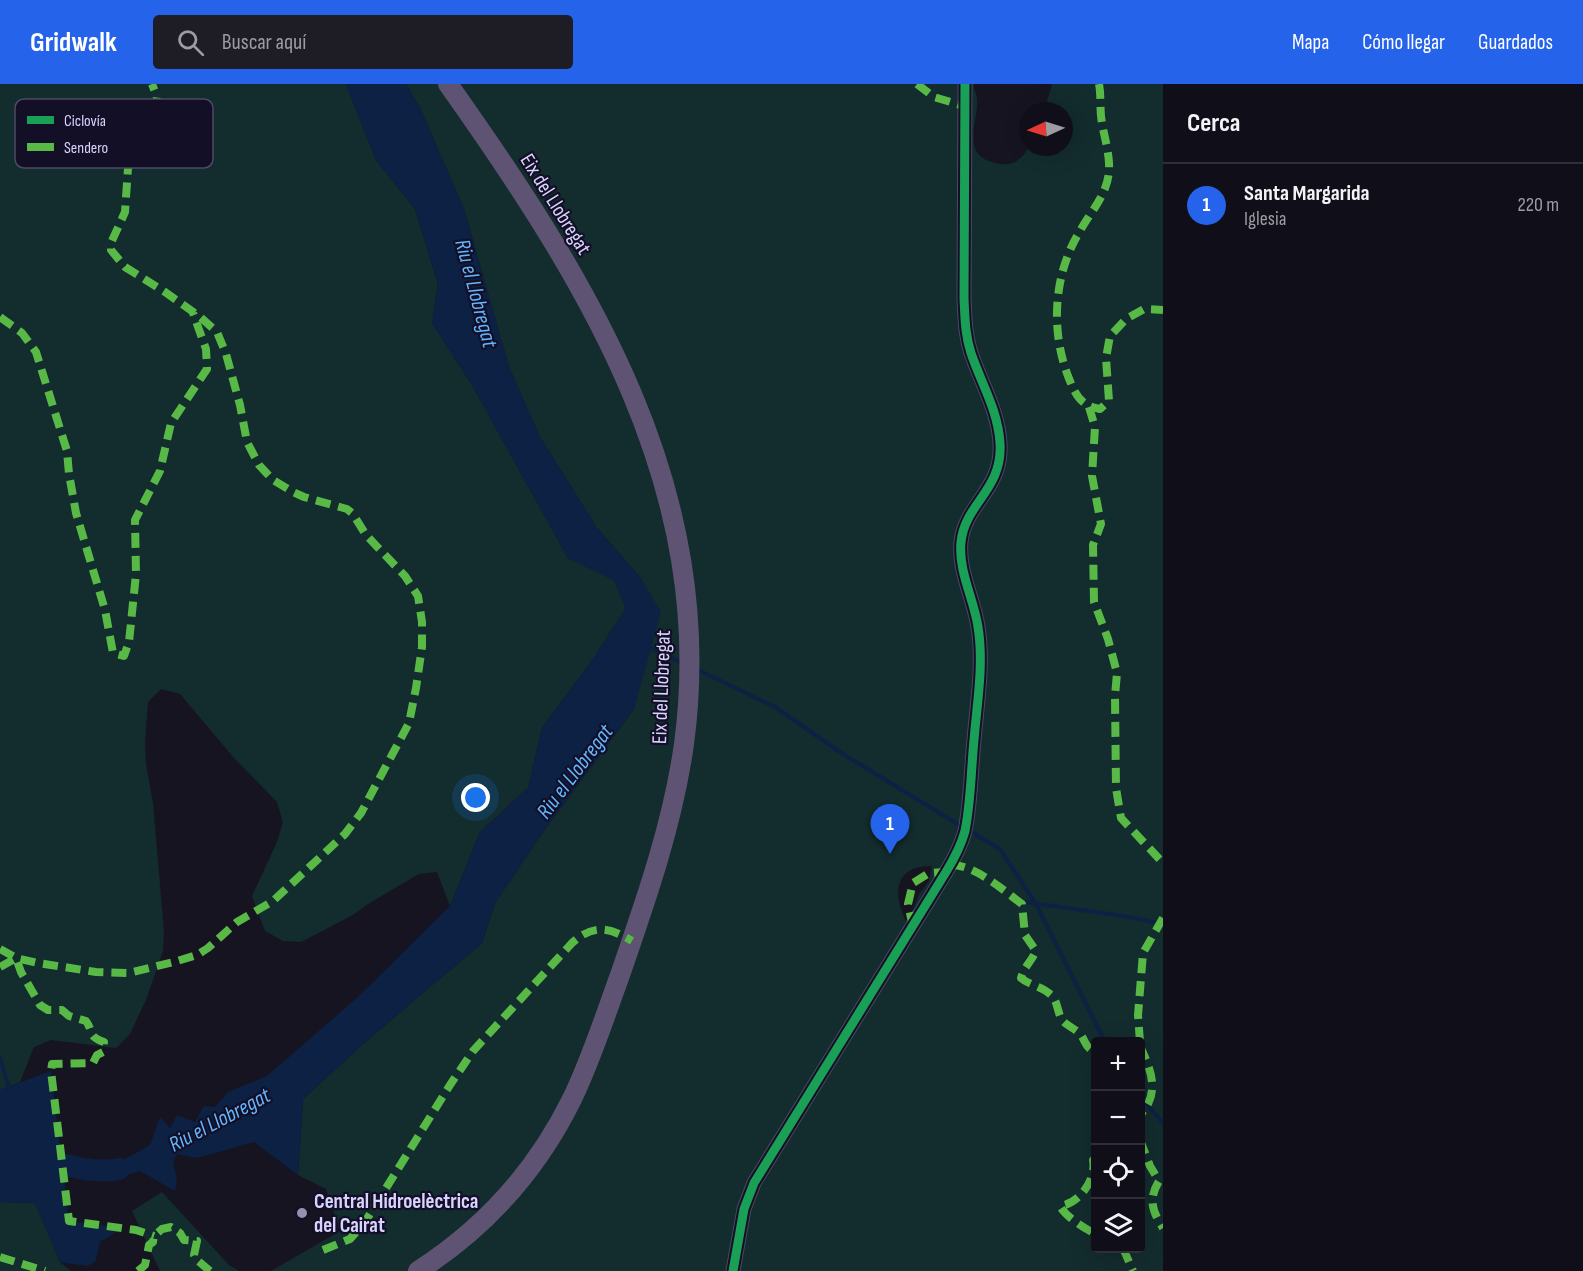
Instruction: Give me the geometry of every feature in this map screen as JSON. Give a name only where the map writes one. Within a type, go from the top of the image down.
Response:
[{"type":"main road","name":"Eix del Llobregat","points":[[418,1271],[454,1246],[493,1211],[532,1166],[573,1096],[586,1067],[641,914],[664,837],[679,774],[690,674],[685,585],[664,482],[644,422],[610,342],[586,297],[539,218],[448,84]]},
{"type":"street","points":[[733,1271],[744,1209],[754,1183],[946,872],[956,855],[965,826],[980,649],[976,615],[961,559],[961,542],[969,516],[993,481],[999,460],[1000,444],[992,403],[974,360],[966,332],[964,299],[965,84]]},
{"type":"green space","points":[[0,84],[346,84],[376,160],[415,209],[438,284],[432,323],[472,385],[568,558],[614,580],[626,608],[593,659],[542,728],[528,788],[480,832],[450,906],[437,872],[419,874],[353,915],[301,942],[283,941],[265,931],[252,896],[277,842],[283,822],[277,802],[234,758],[180,694],[161,689],[148,702],[145,742],[146,764],[153,803],[164,931],[163,951],[146,1000],[130,1034],[116,1048],[51,1040],[34,1047],[20,1082],[0,1090]]},
{"type":"green space","points":[[406,84],[974,84],[977,97],[973,138],[975,147],[980,155],[989,161],[1005,164],[1012,163],[1023,156],[1073,156],[1073,102],[1047,102],[1052,84],[1163,84],[1163,1271],[271,1271],[340,1231],[326,1189],[298,1175],[303,1099],[363,1044],[482,943],[495,903],[538,839],[634,709],[640,577],[597,528],[540,437],[509,367],[464,209],[420,108]],"holes":[[[932,866],[929,881],[919,894],[906,921],[898,891],[904,876],[910,870]]]},
{"type":"green space","points":[[162,1192],[229,1265],[239,1271],[160,1271],[132,1211]]},
{"type":"green space","points":[[0,1202],[35,1203],[60,1262],[71,1271],[0,1271]]},
{"type":"water","points":[[346,84],[406,84],[420,108],[464,209],[509,367],[540,437],[597,528],[640,577],[661,612],[634,709],[538,839],[495,903],[482,943],[363,1044],[303,1099],[298,1175],[254,1142],[197,1158],[177,1154],[173,1162],[177,1181],[175,1191],[140,1171],[115,1178],[106,1173],[99,1177],[91,1173],[90,1164],[115,1162],[150,1145],[160,1117],[170,1128],[177,1115],[195,1122],[204,1106],[215,1107],[228,1092],[267,1076],[358,997],[450,906],[480,832],[528,788],[542,728],[593,659],[626,608],[614,580],[568,558],[472,385],[432,323],[438,284],[415,209],[376,160]]},
{"type":"water","points":[[51,1071],[69,1221],[123,1228],[100,1242],[95,1262],[87,1266],[60,1262],[35,1203],[0,1202],[0,1090]]},
{"type":"waterway","points":[[648,647],[682,663]]},
{"type":"waterway","points":[[694,668],[775,707],[843,754],[961,826]]},
{"type":"waterway","points":[[970,831],[1000,849],[1036,904],[1102,1037]]},
{"type":"waterway","points":[[1018,901],[1163,924]]},
{"type":"waterway","points":[[0,1058],[10,1091]]},
{"type":"waterway","points":[[1145,1102],[1163,1123]]},
{"type":"waterway","name":"Riu el Llobregat","points":[[0,1156],[25,1155],[85,1169],[119,1169]]},
{"type":"marked path","points":[[152,84],[157,99]]},
{"type":"marked path","points":[[917,84],[934,97],[964,106]]},
{"type":"marked path","points":[[1099,84],[1101,116],[1108,156],[1108,179],[1102,195],[1071,247],[1060,283],[1057,321],[1062,358],[1073,388],[1083,402],[1100,409],[1109,401],[1106,358],[1110,336],[1126,319],[1144,309],[1163,310]]},
{"type":"marked path","points":[[0,949],[16,958],[38,963],[96,972],[128,973],[197,955],[237,922],[273,901],[345,834],[361,813],[409,723],[416,688],[422,647],[422,622],[418,596],[405,576],[366,535],[353,514],[347,509],[293,492],[273,480],[259,465],[247,442],[240,405],[226,354],[217,332],[199,316],[125,267],[111,250],[111,243],[125,212],[128,168]]},
{"type":"marked path","points":[[0,317],[22,333],[36,352],[67,451],[76,513],[105,610],[113,653],[124,656],[129,642],[136,574],[135,520],[160,471],[171,423],[207,369],[206,349],[193,313]]},
{"type":"marked path","points":[[1089,407],[1095,427],[1092,476],[1101,524],[1093,545],[1094,602],[1108,639],[1117,673],[1116,788],[1121,818],[1163,863]]},
{"type":"marked path","points":[[950,865],[978,873],[1022,904],[1025,935],[1036,951],[1021,978],[1053,997],[1062,1020],[1081,1035],[1091,1049]]},
{"type":"marked path","points":[[913,927],[908,904],[913,883],[929,873],[946,872]]},
{"type":"marked path","points":[[1140,1037],[1138,1015],[1143,953],[1163,918]]},
{"type":"marked path","points":[[323,1250],[350,1239],[365,1222],[473,1051],[572,943],[594,930],[608,930],[632,941]]},
{"type":"marked path","points":[[0,967],[16,958],[21,972],[40,1005],[48,1010],[62,1010],[69,1016],[86,1021],[93,1036],[104,1042],[103,1052],[97,1055],[93,1063],[52,1064],[69,1221],[136,1230],[154,1236]]},
{"type":"marked path","points":[[1145,1058],[1152,1082],[1151,1097],[1145,1109]]},
{"type":"marked path","points":[[1142,1145],[1159,1181],[1153,1194],[1153,1205],[1163,1228]]},
{"type":"marked path","points":[[1091,1177],[1080,1196],[1060,1206],[1066,1214],[1091,1232]]},
{"type":"marked path","points":[[138,1271],[145,1265],[149,1245],[153,1242],[154,1236],[162,1229],[171,1227],[180,1233],[184,1240],[197,1241],[194,1255],[210,1271]]},
{"type":"marked path","points":[[1125,1253],[1133,1271]]},
{"type":"marked path","points":[[0,1257],[45,1271]]},
{"type":"cycle path","points":[[733,1271],[744,1209],[754,1183],[949,867],[965,831],[979,684],[980,641],[962,564],[961,542],[969,517],[996,473],[1000,443],[996,419],[971,353],[966,326],[964,299],[965,84]]},
{"type":"place","name":"Santa Margarida","points":[[890,854]]},
{"type":"place","name":"Central Hidroelèctrica del Cairat","points":[[302,1213]]}]
